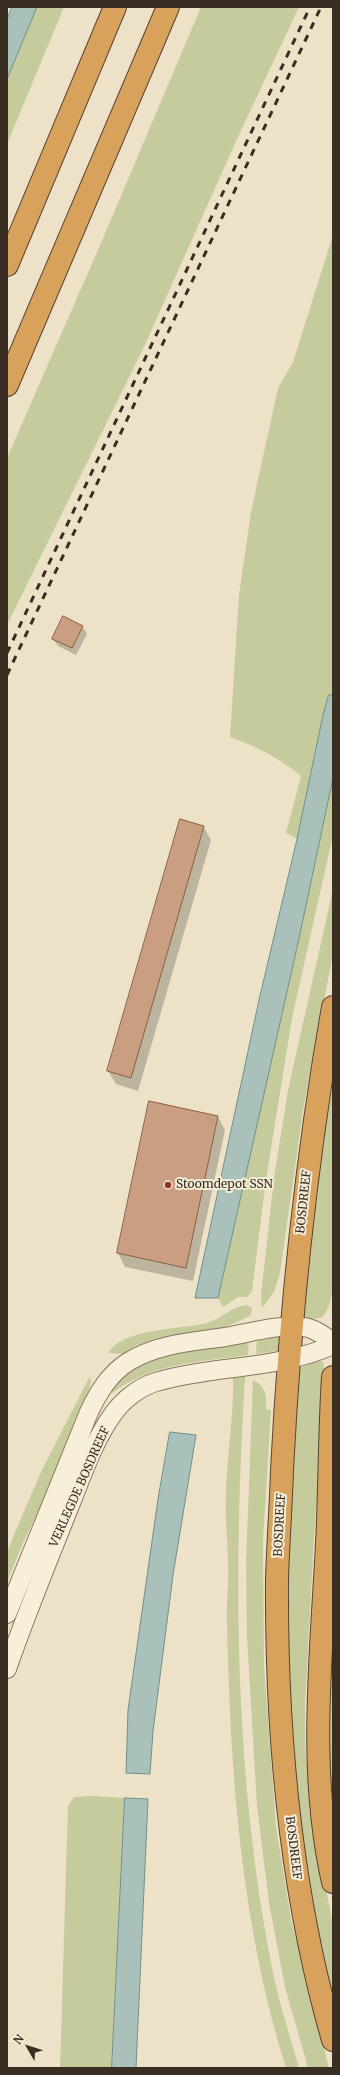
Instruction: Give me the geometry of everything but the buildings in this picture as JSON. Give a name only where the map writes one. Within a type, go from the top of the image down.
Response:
[{"type":"highway","points":[[7,265],[115,7]]},
{"type":"highway","points":[[7,385],[168,7]]},
{"type":"highway","name":"BOSDREEF","points":[[333,1007],[305,1185],[289,1358],[278,1579],[280,1715],[288,1816],[299,1897],[320,1993],[333,2040]]},
{"type":"highway","points":[[333,1377],[329,1439],[328,1528],[317,1719],[318,1772],[324,1827],[333,1882]]},
{"type":"street","name":"VERLEGDE BOSDREEF","points":[[7,1614],[89,1412],[97,1395],[111,1376],[128,1362],[161,1347],[292,1326],[312,1329],[333,1343],[318,1352],[154,1382],[131,1395],[114,1413],[88,1461],[27,1612],[7,1668]]},
{"type":"green space","points":[[37,7],[64,7],[7,144],[7,79]]},
{"type":"green space","points":[[201,7],[299,7],[237,139],[144,347],[7,625],[7,458],[104,236]]},
{"type":"green space","points":[[333,235],[333,695],[329,695],[323,715],[297,839],[286,833],[301,776],[268,754],[230,737],[239,595],[251,512],[278,388],[293,362]]},
{"type":"green space","points":[[333,778],[333,835],[292,1018],[266,1180],[252,1291],[247,1297],[238,1297],[223,1307],[218,1298],[298,943]]},
{"type":"green space","points":[[333,889],[333,954],[304,1104],[280,1273],[274,1292],[262,1308],[261,1295],[274,1178],[288,1090]]},
{"type":"green space","points":[[333,1050],[333,1290],[329,1306],[323,1317],[297,1322]]},
{"type":"green space","points":[[247,1305],[252,1308],[251,1315],[226,1326],[207,1331],[155,1339],[133,1348],[125,1354],[109,1353],[115,1345],[125,1339],[153,1331],[207,1323],[232,1310]]},
{"type":"green space","points":[[281,1335],[281,1350],[257,1354],[257,1339]]},
{"type":"green space","points":[[249,1339],[248,1355],[177,1365],[143,1375],[112,1393],[108,1390],[123,1374],[157,1354]]},
{"type":"green space","points":[[323,1361],[325,1377],[314,1538],[305,1706],[305,1744],[311,1812],[333,1925],[333,2011],[326,1985],[289,1762],[286,1574],[295,1370],[313,1362]]},
{"type":"green space","points":[[90,1376],[91,1384],[81,1405],[41,1506],[23,1543],[7,1582],[7,1552],[13,1537],[41,1472]]},
{"type":"green space","points":[[245,1377],[241,1451],[238,1601],[244,1751],[250,1825],[260,1900],[273,1973],[299,2068],[286,2068],[258,1959],[248,1903],[235,1791],[231,1734],[227,1615],[228,1547],[226,1485],[233,1378]]},
{"type":"green space","points":[[253,1380],[263,1388],[266,1396],[266,1409],[271,1410],[263,1541],[264,1665],[276,1827],[291,1919],[329,2068],[308,2068],[285,1987],[269,1903],[257,1807],[247,1637],[246,1563]]},
{"type":"green space","points":[[333,1548],[333,1812],[329,1785],[326,1740]]},
{"type":"green space","points":[[91,1796],[125,1798],[112,2068],[60,2068],[68,1806],[74,1797]]},
{"type":"water","points":[[12,7],[37,7],[7,79],[7,20]]},
{"type":"water","points":[[329,695],[333,695],[333,778],[298,943],[218,1298],[195,1298],[259,1000],[297,839],[323,715]]},
{"type":"water","points":[[170,1432],[196,1435],[173,1575],[153,1731],[150,1774],[126,1773],[128,1710],[158,1499]]},
{"type":"water","points":[[125,1798],[148,1799],[136,2068],[112,2068]]},
{"type":"railway","points":[[7,653],[310,7]]},
{"type":"railway","points":[[7,675],[321,7]]},
{"type":"place","name":"Stoomdepot SSN","points":[[168,1185]]}]
